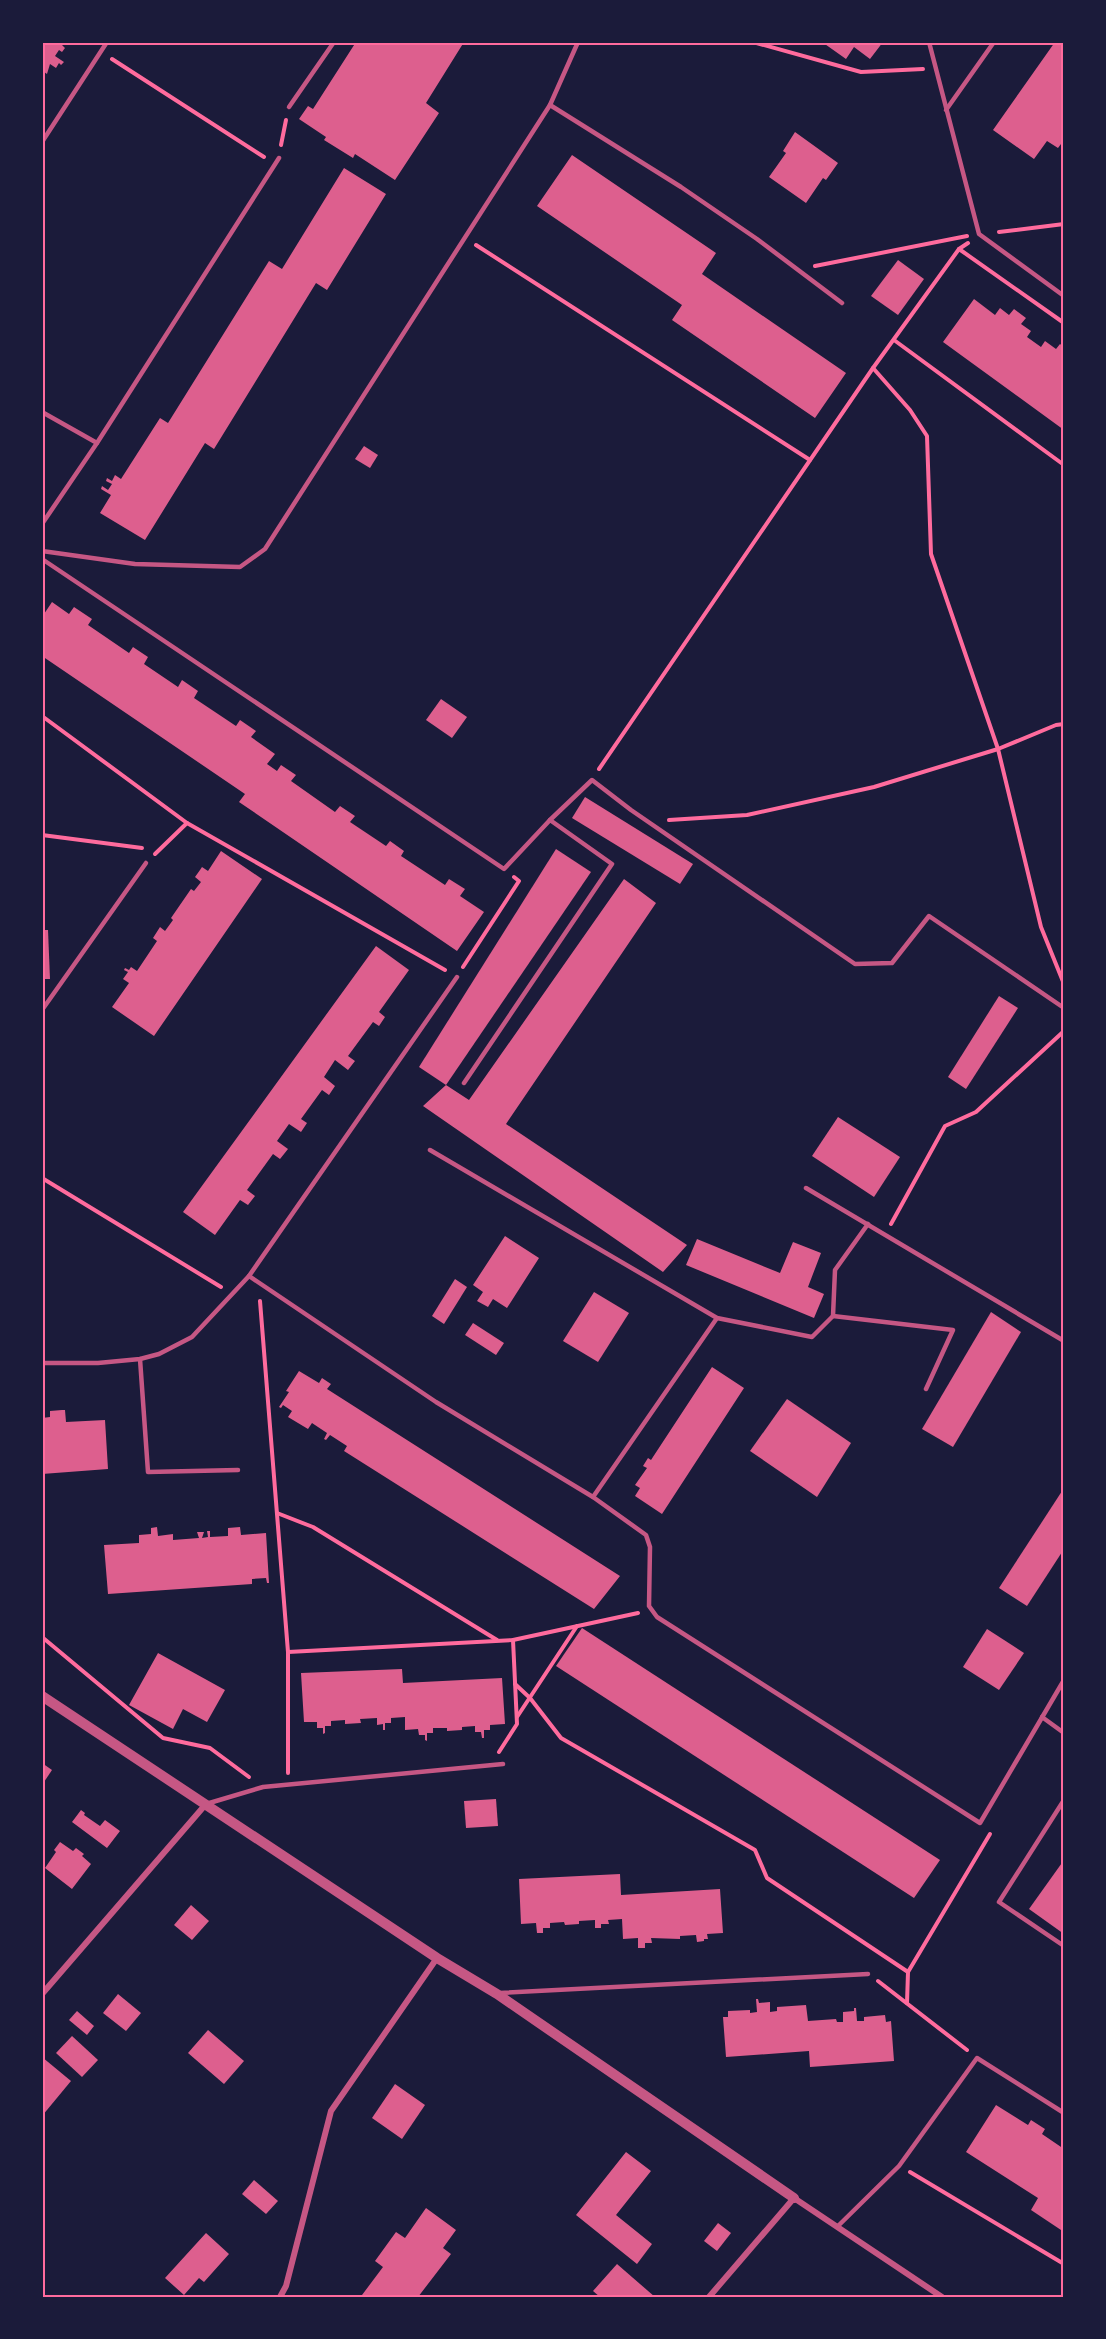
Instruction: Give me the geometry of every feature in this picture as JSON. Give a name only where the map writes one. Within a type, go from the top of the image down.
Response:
[{"type":"street","points":[[42,1696],[437,1958],[497,1994],[942,2297]]},
{"type":"street","points":[[42,1994],[206,1804]]},
{"type":"street","points":[[280,2297],[286,2286],[331,2111],[437,1958]]},
{"type":"street","points":[[709,2297],[794,2198]]},
{"type":"lane","points":[[42,142],[107,42]]},
{"type":"lane","points":[[289,107],[334,42]]},
{"type":"lane","points":[[42,550],[135,564],[240,567],[265,549],[550,105],[578,42]]},
{"type":"lane","points":[[929,42],[979,234],[1064,296]]},
{"type":"lane","points":[[946,110],[994,42]]},
{"type":"lane","points":[[550,105],[681,187],[842,303]]},
{"type":"lane","points":[[42,524],[97,443],[279,158]]},
{"type":"lane","points":[[42,412],[97,443]]},
{"type":"lane","points":[[42,559],[504,868],[592,780],[855,964],[892,963],[929,916],[1064,1008]]},
{"type":"lane","points":[[464,1083],[612,864],[550,820]]},
{"type":"lane","points":[[42,1010],[146,862]]},
{"type":"lane","points":[[42,1363],[98,1364],[140,1359],[159,1354],[192,1337],[249,1276],[457,977]]},
{"type":"lane","points":[[430,1150],[717,1318],[812,1337],[833,1316],[836,1270],[868,1224]]},
{"type":"lane","points":[[806,1188],[1064,1341]]},
{"type":"lane","points":[[249,1276],[436,1402],[593,1497],[649,1539],[651,1547],[648,1599],[651,1610],[657,1617],[980,1823],[1064,1680]]},
{"type":"lane","points":[[833,1316],[953,1330],[926,1389]]},
{"type":"lane","points":[[593,1497],[717,1318]]},
{"type":"lane","points":[[140,1359],[148,1473],[238,1470]]},
{"type":"lane","points":[[1042,1718],[1064,1733]]},
{"type":"lane","points":[[206,1804],[263,1788],[503,1764]]},
{"type":"lane","points":[[1064,1800],[999,1902],[1064,1946]]},
{"type":"lane","points":[[497,1994],[868,1974]]},
{"type":"lane","points":[[837,2227],[899,2166],[977,2058],[1064,2113]]},
{"type":"path","points":[[753,42],[861,72],[936,68]]},
{"type":"path","points":[[101,51],[275,164]]},
{"type":"path","points":[[279,158],[289,107]]},
{"type":"path","points":[[796,269],[979,234],[1064,224]]},
{"type":"path","points":[[592,780],[873,368],[959,249],[979,234]]},
{"type":"path","points":[[466,238],[810,460]]},
{"type":"path","points":[[959,249],[1064,322]]},
{"type":"path","points":[[894,340],[1064,465]]},
{"type":"path","points":[[873,368],[910,410],[927,436],[931,554],[998,749],[1041,927],[1064,984]]},
{"type":"path","points":[[42,716],[187,823],[457,977],[519,881],[504,868]]},
{"type":"path","points":[[648,821],[747,815],[874,787],[998,749],[1056,725],[1064,724]]},
{"type":"path","points":[[146,862],[187,823]]},
{"type":"path","points":[[42,835],[158,850]]},
{"type":"path","points":[[886,1234],[945,1125],[976,1112],[1064,1031]]},
{"type":"path","points":[[42,1178],[232,1294]]},
{"type":"path","points":[[258,1282],[288,1652],[288,1785]]},
{"type":"path","points":[[277,1513],[313,1527],[498,1641]]},
{"type":"path","points":[[288,1652],[513,1640],[651,1610]]},
{"type":"path","points":[[516,1717],[578,1626]]},
{"type":"path","points":[[42,1637],[163,1738],[210,1748],[263,1788]]},
{"type":"path","points":[[491,1765],[516,1724],[513,1640]]},
{"type":"path","points":[[515,1684],[530,1698],[561,1738],[755,1850],[767,1878],[908,1972]]},
{"type":"path","points":[[907,2003],[908,1972],[991,1831],[980,1823]]},
{"type":"path","points":[[868,1974],[977,2058]]},
{"type":"path","points":[[899,2166],[1064,2264]]},
{"type":"building","points":[[42,42],[64,42],[62,45],[65,48],[62,52],[59,50],[55,56],[64,62],[61,65],[59,63],[56,68],[50,64],[47,74],[44,72],[42,75]]},
{"type":"building","points":[[356,42],[464,42],[426,103],[439,113],[395,180],[355,154],[353,158],[324,140],[326,137],[299,119],[308,106],[313,109]]},
{"type":"building","points":[[822,42],[883,42],[870,59],[854,47],[846,59]]},
{"type":"building","points":[[1055,42],[1064,42],[1064,140],[1058,148],[1047,141],[1034,159],[993,130]]},
{"type":"building","points":[[795,132],[838,163],[826,180],[823,178],[806,203],[769,177],[786,153],[783,151]]},
{"type":"building","points":[[572,155],[716,253],[702,274],[846,373],[815,418],[672,320],[682,305],[537,206]]},
{"type":"building","points":[[344,168],[386,194],[327,290],[316,283],[214,449],[205,443],[145,540],[100,513],[111,495],[101,489],[102,486],[108,490],[112,484],[106,481],[107,478],[112,481],[115,475],[121,479],[160,418],[168,423],[269,261],[282,269]]},
{"type":"building","points":[[898,260],[924,279],[898,315],[871,296]]},
{"type":"building","points":[[974,299],[995,315],[1000,308],[1009,315],[1014,309],[1026,318],[1021,324],[1031,331],[1027,337],[1041,347],[1045,341],[1056,349],[1060,344],[1064,347],[1064,430],[943,342]]},
{"type":"building","points":[[364,446],[378,455],[370,468],[355,459]]},
{"type":"building","points":[[52,602],[69,614],[74,607],[92,619],[88,625],[129,653],[133,647],[148,657],[144,664],[178,687],[182,680],[198,691],[194,698],[236,726],[240,720],[256,731],[251,737],[275,754],[267,764],[277,771],[281,765],[296,775],[291,781],[335,812],[340,806],[355,816],[350,822],[386,846],[390,841],[404,851],[401,856],[445,885],[449,879],[465,889],[460,896],[484,912],[457,951],[239,802],[245,794],[42,656],[42,617]]},
{"type":"building","points":[[441,699],[467,717],[452,738],[426,720]]},
{"type":"building","points":[[585,797],[693,864],[680,884],[572,818]]},
{"type":"building","points":[[556,849],[591,872],[446,1085],[419,1067]]},
{"type":"building","points":[[221,851],[262,879],[154,1036],[112,1007],[129,983],[123,979],[128,972],[124,970],[125,968],[129,970],[131,967],[137,971],[157,941],[153,938],[160,927],[165,931],[191,889],[194,891],[201,882],[195,877],[202,867],[208,871]]},
{"type":"building","points":[[624,879],[656,903],[506,1124],[687,1245],[663,1272],[423,1106],[446,1085],[469,1100]]},
{"type":"building","points":[[42,930],[48,930],[50,979],[42,979]]},
{"type":"building","points":[[376,946],[409,970],[379,1012],[385,1017],[379,1026],[373,1022],[348,1056],[355,1061],[348,1070],[335,1060],[324,1077],[335,1086],[329,1095],[322,1090],[301,1119],[307,1123],[301,1132],[289,1124],[277,1141],[288,1149],[280,1159],[273,1154],[247,1190],[255,1196],[248,1205],[240,1200],[215,1235],[183,1212]]},
{"type":"building","points":[[999,996],[1018,1008],[966,1089],[948,1077]]},
{"type":"building","points":[[838,1117],[900,1157],[874,1197],[812,1156]]},
{"type":"building","points":[[505,1236],[539,1258],[507,1308],[493,1299],[488,1307],[477,1301],[483,1292],[473,1285]]},
{"type":"building","points":[[697,1239],[780,1273],[793,1242],[821,1253],[808,1287],[824,1294],[814,1318],[686,1265]]},
{"type":"building","points":[[455,1279],[467,1287],[444,1324],[432,1316]]},
{"type":"building","points":[[594,1292],[629,1313],[598,1362],[563,1341]]},
{"type":"building","points":[[991,1312],[1021,1332],[953,1447],[922,1429]]},
{"type":"building","points":[[473,1323],[504,1343],[496,1355],[465,1335]]},
{"type":"building","points":[[712,1367],[744,1388],[662,1514],[635,1496],[640,1488],[635,1485],[647,1468],[643,1466],[648,1458],[651,1460]]},
{"type":"building","points":[[299,1371],[319,1383],[322,1378],[331,1384],[327,1389],[620,1576],[594,1609],[344,1451],[347,1446],[330,1435],[326,1440],[324,1439],[327,1433],[312,1423],[308,1429],[288,1417],[292,1411],[283,1405],[279,1407]]},
{"type":"building","points":[[787,1399],[851,1443],[817,1497],[750,1451]]},
{"type":"building","points":[[65,1410],[66,1422],[105,1420],[108,1469],[42,1474],[42,1418],[50,1417],[50,1411]]},
{"type":"building","points":[[1064,1488],[1064,1549],[1027,1606],[999,1588]]},
{"type":"building","points":[[157,1527],[158,1536],[173,1534],[173,1540],[199,1538],[197,1532],[204,1532],[202,1538],[208,1537],[207,1531],[210,1531],[210,1537],[228,1536],[228,1528],[240,1527],[241,1535],[266,1533],[269,1583],[266,1578],[252,1579],[252,1584],[108,1594],[104,1545],[139,1543],[139,1535],[151,1534],[151,1528]]},
{"type":"building","points":[[582,1628],[940,1860],[914,1898],[556,1666]]},
{"type":"building","points":[[987,1629],[1024,1653],[999,1690],[963,1667]]},
{"type":"building","points":[[158,1653],[225,1690],[207,1722],[183,1709],[173,1729],[129,1705]]},
{"type":"building","points":[[402,1669],[403,1683],[502,1678],[505,1724],[490,1725],[490,1730],[484,1730],[484,1738],[481,1732],[475,1732],[475,1726],[447,1731],[447,1728],[433,1728],[433,1733],[427,1733],[427,1741],[425,1735],[419,1735],[418,1729],[405,1730],[405,1717],[391,1718],[391,1723],[385,1723],[385,1730],[383,1730],[383,1724],[377,1725],[377,1718],[360,1719],[361,1723],[345,1724],[345,1720],[331,1721],[331,1726],[325,1726],[323,1734],[323,1728],[317,1728],[317,1722],[304,1722],[301,1673]]},
{"type":"building","points":[[42,1763],[52,1770],[42,1785]]},
{"type":"building","points":[[496,1799],[498,1826],[466,1828],[464,1801]]},
{"type":"building","points":[[81,1810],[85,1813],[84,1815],[100,1826],[105,1820],[120,1831],[107,1848],[72,1822]]},
{"type":"building","points":[[60,1842],[73,1851],[76,1848],[91,1864],[72,1889],[45,1868]]},
{"type":"building","points":[[1064,1860],[1064,1934],[1029,1909]]},
{"type":"building","points":[[620,1874],[621,1895],[720,1889],[723,1933],[707,1934],[708,1939],[697,1942],[696,1935],[680,1936],[680,1939],[651,1938],[652,1943],[645,1943],[645,1948],[638,1948],[638,1938],[623,1939],[622,1919],[608,1920],[609,1924],[601,1924],[601,1928],[595,1928],[595,1920],[565,1925],[564,1922],[550,1923],[550,1928],[543,1928],[543,1933],[537,1933],[536,1923],[521,1924],[519,1879]]},
{"type":"building","points":[[191,1905],[209,1921],[192,1940],[174,1925]]},
{"type":"building","points":[[118,1994],[141,2013],[126,2031],[103,2013]]},
{"type":"building","points":[[756,1999],[759,2003],[770,2002],[770,2012],[777,2011],[777,2007],[806,2005],[808,2021],[836,2019],[837,2022],[843,2022],[843,2012],[854,2011],[854,2008],[856,2008],[857,2021],[864,2021],[864,2017],[885,2015],[886,2022],[891,2021],[894,2061],[810,2067],[809,2051],[726,2057],[723,2017],[728,2017],[728,2011],[757,2012]]},
{"type":"building","points":[[77,2011],[94,2026],[87,2035],[69,2020]]},
{"type":"building","points":[[208,2030],[244,2061],[224,2084],[188,2053]]},
{"type":"building","points":[[72,2036],[98,2060],[82,2077],[56,2053]]},
{"type":"building","points":[[42,2057],[71,2081],[42,2116]]},
{"type":"building","points":[[395,2084],[425,2105],[402,2139],[372,2118]]},
{"type":"building","points":[[996,2105],[1028,2125],[1031,2120],[1045,2129],[1042,2134],[1064,2149],[1064,2232],[1031,2210],[1038,2198],[966,2152]]},
{"type":"building","points":[[626,2152],[651,2171],[616,2215],[652,2244],[637,2264],[576,2215]]},
{"type":"building","points":[[254,2180],[278,2201],[266,2214],[242,2194]]},
{"type":"building","points":[[426,2208],[456,2230],[443,2248],[451,2254],[418,2297],[364,2297],[362,2295],[383,2267],[375,2261],[396,2232],[405,2238]]},
{"type":"building","points":[[718,2223],[731,2233],[717,2251],[704,2241]]},
{"type":"building","points":[[206,2233],[229,2254],[204,2282],[199,2278],[184,2295],[165,2278]]},
{"type":"building","points":[[617,2264],[655,2297],[600,2297],[593,2291]]}]
